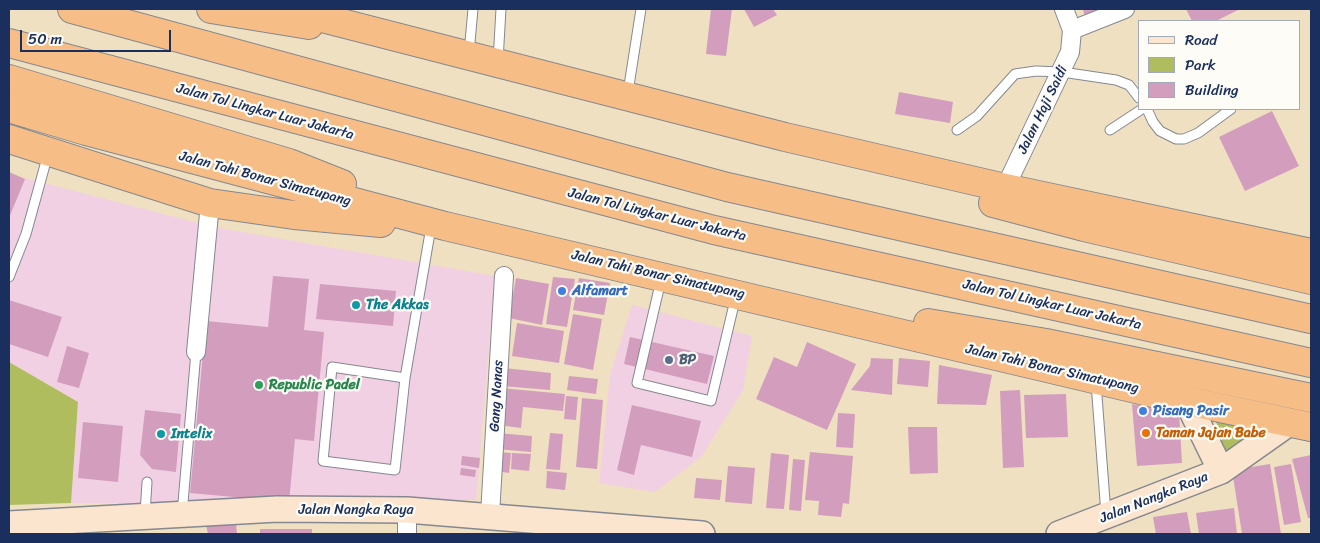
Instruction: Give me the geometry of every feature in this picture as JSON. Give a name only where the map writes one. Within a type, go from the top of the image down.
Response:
[{"type":"highway","points":[[72,9],[727,187],[1311,318]]},
{"type":"highway","points":[[211,9],[399,38]]},
{"type":"highway","points":[[287,9],[785,137],[1005,188],[1311,253]]},
{"type":"highway","points":[[324,9],[399,38]]},
{"type":"highway","name":"Jalan Tol Lingkar Luar Jakarta","points":[[9,43],[714,230],[1311,363]]},
{"type":"highway","points":[[9,79],[289,163],[438,227]]},
{"type":"highway","name":"Jalan Tahi Bonar Simatupang","points":[[9,108],[86,131],[438,227],[662,276],[1096,380],[1300,425]]},
{"type":"highway","points":[[785,137],[933,187],[1084,227],[1311,280]]},
{"type":"highway","points":[[9,139],[210,203],[294,216],[438,227]]},
{"type":"highway","points":[[746,296],[968,329],[1311,398]]},
{"type":"street","points":[[1064,9],[1072,30],[1125,9]]},
{"type":"street","name":"Jalan Haji Saidi","points":[[1005,188],[1062,72],[1070,52],[1072,30]]},
{"type":"street","points":[[196,352],[210,203]]},
{"type":"street","name":"Gang Nanas","points":[[490,515],[504,276]]},
{"type":"street","name":"Jalan Nangka Raya","points":[[1187,401],[1221,470]]},
{"type":"street","name":"Jalan Nangka Raya","points":[[1059,534],[1221,470],[1300,425]]},
{"type":"street","name":"Jalan Nangka Raya","points":[[9,524],[277,509],[407,510],[490,515],[526,523],[603,530],[702,534]]},
{"type":"street","points":[[407,510],[407,534]]},
{"type":"lane","points":[[468,56],[473,9]]},
{"type":"lane","points":[[498,64],[501,9]]},
{"type":"lane","points":[[627,97],[641,9]]},
{"type":"lane","points":[[957,130],[977,116],[1015,74],[1036,71],[1062,72],[1120,81],[1129,86],[1138,97]]},
{"type":"lane","points":[[1110,130],[1140,110]]},
{"type":"lane","points":[[1147,110],[1160,131],[1176,139],[1184,139],[1198,133],[1230,110]]},
{"type":"lane","points":[[9,277],[26,234],[48,151]]},
{"type":"lane","points":[[405,378],[332,367],[323,461],[395,470],[405,378],[438,227]]},
{"type":"lane","points":[[662,276],[637,383],[711,401],[746,296]]},
{"type":"lane","points":[[182,514],[196,352]]},
{"type":"lane","points":[[1096,380],[1106,517]]},
{"type":"lane","points":[[144,516],[147,482]]},
{"type":"shaded area","points":[[9,174],[213,227],[495,276],[476,500],[311,503],[71,503],[78,402],[9,362]]},
{"type":"shaded area","points":[[632,305],[752,336],[743,390],[702,456],[655,492],[599,483],[610,375]]},
{"type":"green space","points":[[9,362],[78,402],[71,503],[9,505]]},
{"type":"green space","points":[[1213,416],[1279,425],[1223,455],[1221,433]]},
{"type":"building","points":[[711,9],[732,9],[726,56],[706,54]]},
{"type":"building","points":[[744,9],[773,9],[777,15],[754,27]]},
{"type":"building","points":[[1083,9],[1109,9],[1085,18]]},
{"type":"building","points":[[1186,9],[1240,9],[1218,20],[1192,20]]},
{"type":"building","points":[[899,92],[953,102],[950,123],[895,114]]},
{"type":"building","points":[[1272,111],[1299,166],[1245,191],[1219,137]]},
{"type":"building","points":[[9,172],[25,179],[9,218]]},
{"type":"building","name":"Republic Padel","points":[[273,276],[309,279],[304,330],[324,332],[314,441],[295,439],[289,502],[190,493],[206,321],[268,327]]},
{"type":"building","name":"Alfamart","points":[[553,277],[575,279],[567,327],[546,324]]},
{"type":"building","points":[[516,278],[549,284],[542,325],[509,318]]},
{"type":"building","points":[[579,278],[610,283],[604,315],[573,310]]},
{"type":"building","name":"The Akkas","points":[[320,284],[396,291],[393,326],[316,319]]},
{"type":"building","points":[[9,300],[62,317],[48,357],[9,344]]},
{"type":"building","points":[[573,314],[602,319],[593,370],[564,364]]},
{"type":"building","points":[[517,323],[564,331],[559,363],[512,356]]},
{"type":"building","name":"BP","points":[[630,337],[714,356],[707,384],[624,364]]},
{"type":"building","points":[[807,342],[856,364],[827,430],[756,399],[774,357],[797,367]]},
{"type":"building","points":[[67,346],[89,353],[79,388],[57,382]]},
{"type":"building","points":[[871,358],[893,359],[892,395],[851,390],[870,366]]},
{"type":"building","points":[[899,358],[930,361],[928,387],[897,384]]},
{"type":"building","points":[[939,365],[992,375],[986,405],[937,404]]},
{"type":"building","points":[[504,368],[551,373],[550,390],[502,386]]},
{"type":"building","points":[[569,376],[598,379],[596,394],[567,390]]},
{"type":"building","points":[[501,388],[565,394],[563,411],[523,407],[521,428],[498,425]]},
{"type":"building","points":[[1020,390],[1024,467],[1003,468],[1000,391]]},
{"type":"building","points":[[1066,394],[1068,437],[1026,438],[1024,395]]},
{"type":"building","points":[[566,396],[578,397],[576,420],[564,419]]},
{"type":"building","points":[[582,398],[603,400],[597,469],[576,467]]},
{"type":"building","points":[[1132,404],[1179,412],[1182,463],[1137,466]]},
{"type":"building","points":[[632,405],[701,421],[692,457],[641,445],[634,475],[617,470]]},
{"type":"building","name":"Intelix","points":[[145,410],[181,414],[176,472],[152,469],[140,455]]},
{"type":"building","points":[[838,413],[855,414],[853,448],[836,447]]},
{"type":"building","points":[[83,422],[123,426],[118,482],[78,478]]},
{"type":"building","points":[[908,427],[937,427],[938,473],[910,474]]},
{"type":"building","points":[[497,433],[532,436],[531,452],[496,449]]},
{"type":"building","points":[[550,433],[563,434],[560,470],[546,469]]},
{"type":"building","points":[[498,452],[511,453],[509,473],[496,471]]},
{"type":"building","points":[[810,452],[853,456],[849,504],[843,503],[841,517],[818,515],[819,501],[805,500]]},
{"type":"building","points":[[512,453],[531,454],[529,471],[511,469]]},
{"type":"building","points":[[771,453],[789,455],[784,509],[766,508]]},
{"type":"building","points":[[1311,455],[1311,518],[1308,518],[1292,459]]},
{"type":"building","points":[[462,456],[480,458],[479,468],[461,465]]},
{"type":"building","points":[[793,459],[805,460],[801,511],[789,510]]},
{"type":"building","points":[[1270,464],[1281,534],[1242,534],[1232,470]]},
{"type":"building","points":[[1291,464],[1301,522],[1284,525],[1274,467]]},
{"type":"building","points":[[728,466],[755,468],[752,504],[725,502]]},
{"type":"building","points":[[461,468],[476,470],[475,477],[460,475]]},
{"type":"building","points":[[547,471],[567,473],[565,490],[546,488]]},
{"type":"building","points":[[696,478],[722,480],[720,500],[694,498]]},
{"type":"building","points":[[1234,508],[1237,534],[1199,534],[1196,513]]},
{"type":"building","points":[[1187,512],[1191,534],[1156,534],[1153,517]]},
{"type":"building","points":[[236,523],[237,534],[208,534],[206,525]]},
{"type":"building","points":[[260,529],[312,529],[312,534],[260,534]]},
{"type":"place","name":"Alfamart","points":[[562,291]]},
{"type":"place","name":"The Akkas","points":[[356,305]]},
{"type":"place","name":"BP","points":[[669,360]]},
{"type":"place","name":"Republic Padel","points":[[259,385]]},
{"type":"place","name":"Pisang Pasir","points":[[1143,411]]},
{"type":"place","name":"Taman Jajan Babe","points":[[1146,433]]},
{"type":"place","name":"Intelix","points":[[161,434]]}]
